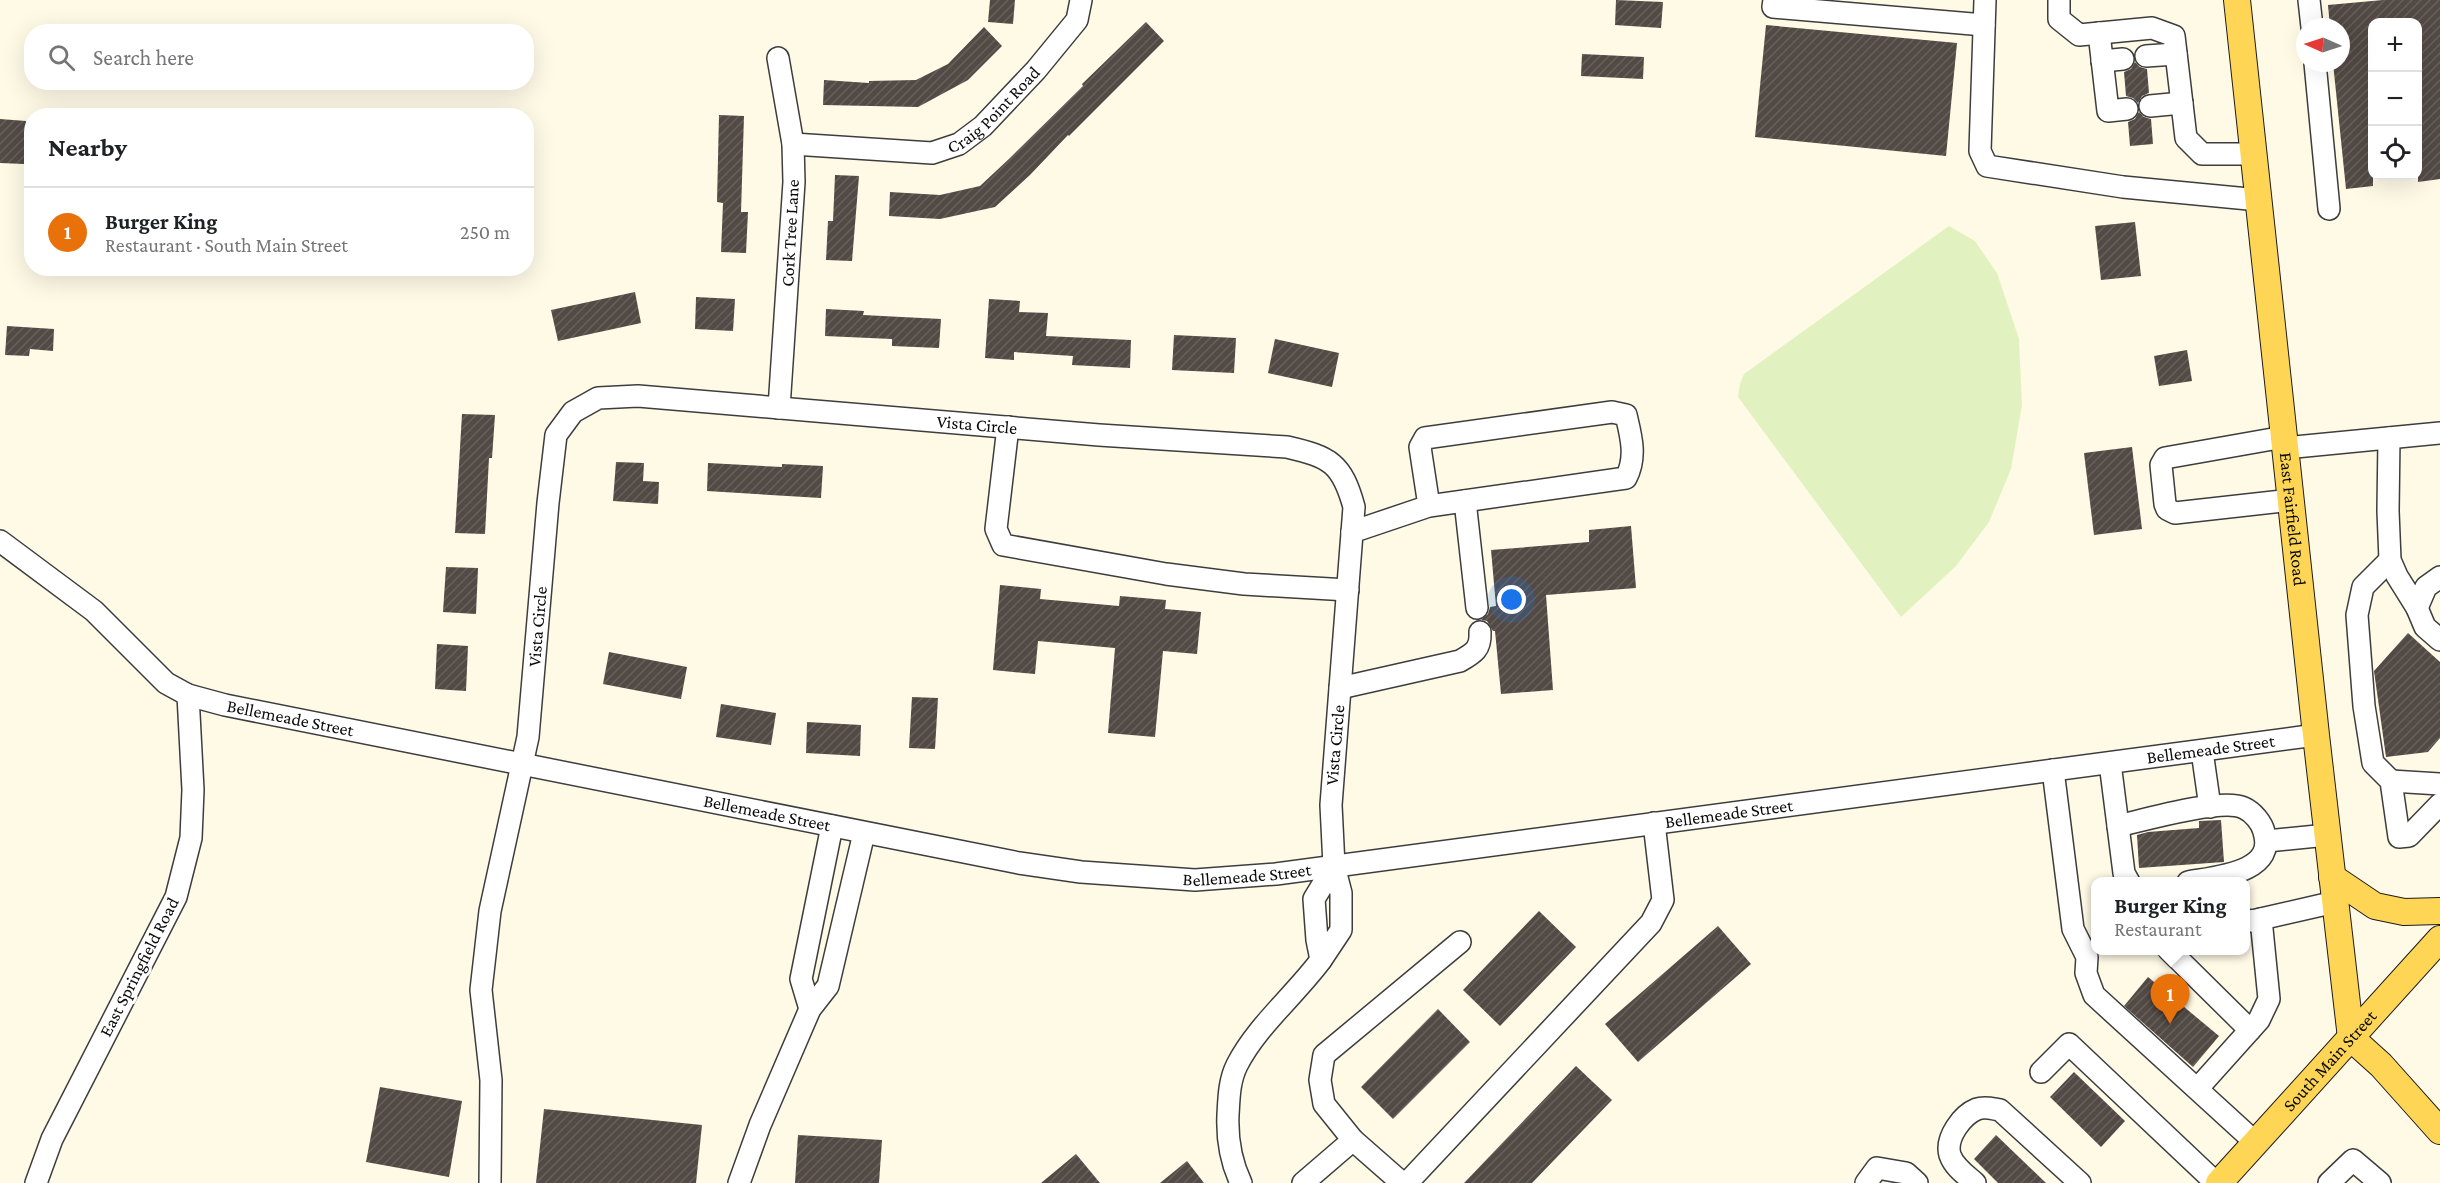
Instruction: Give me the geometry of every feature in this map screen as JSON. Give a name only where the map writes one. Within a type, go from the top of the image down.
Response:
[{"type":"main road","name":"East Fairfield Road","points":[[2237,0],[2351,1038]]},
{"type":"main road","points":[[2334,890],[2375,906],[2404,912],[2440,911]]},
{"type":"main road","name":"South Main Street","points":[[2218,1183],[2440,939]]},
{"type":"main road","points":[[2351,1038],[2381,1065],[2440,1131]]},
{"type":"street","name":"Craig Point Road","points":[[793,144],[932,153],[959,144],[983,126],[1036,70],[1077,20],[1081,0]]},
{"type":"street","points":[[1773,0],[1773,7],[1984,25]]},
{"type":"street","points":[[1985,0],[1980,151],[1987,166],[2123,188],[2259,200]]},
{"type":"street","points":[[2059,0],[2059,19],[2079,34],[2152,28],[2174,36],[2186,138],[2202,154],[2254,154]]},
{"type":"street","points":[[2309,0],[2311,18]]},
{"type":"street","points":[[2099,33],[2108,111],[2127,109]]},
{"type":"street","points":[[2146,56],[2176,54]]},
{"type":"street","name":"Cork Tree Lane","points":[[778,58],[793,144],[794,182],[779,408]]},
{"type":"street","points":[[2102,61],[2123,58]]},
{"type":"street","points":[[2316,72],[2330,209]]},
{"type":"street","points":[[2150,106],[2182,103]]},
{"type":"street","name":"Vista Circle","points":[[490,1183],[490,1080],[481,990],[490,911],[528,737],[556,435],[573,412],[598,398],[638,396],[1008,427],[1287,447],[1315,454],[1332,463],[1348,483],[1354,507],[1330,805],[1334,866]]},
{"type":"street","points":[[1352,532],[1429,507],[1626,478],[1632,467],[1632,441],[1626,415],[1612,412],[1425,438],[1420,447],[1429,507]]},
{"type":"street","points":[[1008,427],[996,529],[1003,545],[1166,574],[1244,584],[1348,590]]},
{"type":"street","points":[[2291,500],[2175,513],[2167,509],[2165,504],[2161,465],[2165,458],[2284,443],[2440,433]]},
{"type":"street","points":[[2389,438],[2390,560],[2425,627],[2440,640]]},
{"type":"street","points":[[1465,501],[1477,608]]},
{"type":"street","points":[[0,541],[94,611],[166,683],[188,695]]},
{"type":"street","points":[[2390,560],[2363,587],[2357,615],[2364,706],[2373,763],[2391,781],[2399,837],[2409,836],[2440,804]]},
{"type":"street","points":[[2417,608],[2426,587],[2440,577]]},
{"type":"street","points":[[1340,688],[1460,661],[1473,653],[1480,643],[1480,632]]},
{"type":"street","name":"Bellemeade Street","points":[[188,695],[236,707],[1019,864],[1196,880],[1276,874],[2316,735]]},
{"type":"street","name":"East Springfield Road","points":[[36,1183],[52,1139],[176,897],[190,838],[193,802],[188,695]]},
{"type":"street","points":[[2202,751],[2210,807]]},
{"type":"street","points":[[2110,763],[2126,877]]},
{"type":"street","points":[[2053,770],[2073,928],[2091,951]]},
{"type":"street","points":[[2391,781],[2440,784]]},
{"type":"street","points":[[2118,826],[2228,804],[2245,808],[2262,823],[2267,841],[2260,860],[2236,874],[2218,877]]},
{"type":"street","points":[[1407,1183],[1651,922],[1663,900],[1654,823]]},
{"type":"street","points":[[810,1009],[801,979],[831,826]]},
{"type":"street","points":[[739,1183],[760,1125],[810,1009],[828,986],[864,832]]},
{"type":"street","points":[[2267,841],[2327,835]]},
{"type":"street","points":[[1240,1183],[1233,1162],[1228,1129],[1230,1086],[1237,1065],[1262,1029],[1301,987],[1321,960],[1314,899],[1334,866]]},
{"type":"street","points":[[2198,1088],[2259,1020],[2269,999],[2253,919],[2334,890]]},
{"type":"street","points":[[809,936],[838,942]]},
{"type":"street","points":[[1402,1183],[1353,1140],[1324,1104],[1320,1080],[1324,1055],[1460,942]]},
{"type":"street","points":[[2093,955],[2086,974],[2094,995],[2256,1143]]},
{"type":"street","points":[[2173,955],[2250,1030]]},
{"type":"street","points":[[2042,1072],[2069,1044],[2218,1183]]},
{"type":"street","points":[[1975,1183],[1955,1166],[1948,1145],[1951,1135],[1964,1119],[1976,1109],[1987,1107],[2000,1110],[2080,1183]]},
{"type":"street","points":[[1303,1183],[1353,1140]]},
{"type":"street","points":[[2329,1183],[2353,1160],[2380,1183]]},
{"type":"street","points":[[1866,1183],[1877,1168],[1906,1173],[1917,1183]]},
{"type":"green space","points":[[1949,226],[1975,241],[1997,273],[2019,339],[2022,405],[2011,469],[1989,522],[1956,566],[1901,617],[1738,397],[1744,374]]},
{"type":"building","points":[[990,0],[1015,0],[1013,24],[988,22]]},
{"type":"building","points":[[1616,0],[1663,2],[1661,28],[1615,25]]},
{"type":"building","points":[[2383,0],[2440,0],[2440,179],[2418,182],[2422,180],[2422,18],[2368,18],[2368,180],[2373,180],[2373,186],[2346,189],[2334,72],[2350,72],[2350,18],[2329,18],[2328,5]]},
{"type":"building","points":[[1146,22],[1164,41],[995,207],[940,219],[889,216],[890,192],[940,195],[980,186]]},
{"type":"building","points":[[1766,25],[1957,43],[1946,156],[1755,137]]},
{"type":"building","points":[[984,27],[1002,46],[968,80],[918,107],[823,105],[824,80],[869,83],[869,81],[916,80],[948,64]]},
{"type":"building","points":[[1582,54],[1644,57],[1643,79],[1581,76]]},
{"type":"building","points":[[2135,62],[2147,69],[2149,93],[2142,96],[2138,103],[2126,96],[2124,72],[2131,69]]},
{"type":"building","points":[[2139,112],[2151,119],[2153,144],[2130,146],[2128,122],[2135,119]]},
{"type":"building","points":[[719,115],[744,116],[741,212],[748,212],[746,253],[721,252],[723,203],[717,202]]},
{"type":"building","points":[[0,119],[24,121],[24,164],[0,163]]},
{"type":"building","points":[[835,175],[859,176],[852,261],[826,260],[828,221],[833,221]]},
{"type":"building","points":[[2135,222],[2141,276],[2101,280],[2095,226]]},
{"type":"building","points":[[635,292],[641,323],[558,341],[551,310]]},
{"type":"building","points":[[696,297],[735,299],[733,331],[695,329]]},
{"type":"building","points":[[989,299],[1020,301],[1019,312],[1048,313],[1046,336],[1131,340],[1130,368],[1072,365],[1073,356],[1014,352],[1014,360],[985,358]]},
{"type":"building","points":[[826,309],[864,311],[863,315],[941,319],[939,348],[892,346],[892,339],[825,336]]},
{"type":"building","points":[[7,326],[54,329],[53,351],[30,349],[29,356],[5,355]]},
{"type":"building","points":[[1174,335],[1236,338],[1234,373],[1172,370]]},
{"type":"building","points":[[1275,339],[1339,353],[1332,387],[1268,373]]},
{"type":"building","points":[[2187,350],[2192,381],[2159,386],[2154,356]]},
{"type":"building","points":[[462,414],[495,415],[492,458],[489,458],[485,534],[455,533]]},
{"type":"building","points":[[2132,447],[2142,529],[2094,535],[2084,453]]},
{"type":"building","points":[[616,462],[644,463],[643,481],[659,482],[658,504],[613,501]]},
{"type":"building","points":[[708,463],[782,467],[782,464],[823,466],[821,498],[707,491]]},
{"type":"building","points":[[1631,526],[1636,588],[1546,595],[1553,690],[1501,694],[1495,631],[1487,621],[1481,620],[1488,614],[1490,607],[1496,606],[1491,550],[1589,542],[1589,530]]},
{"type":"building","points":[[446,567],[478,568],[476,614],[443,612]]},
{"type":"building","points":[[1000,585],[1041,589],[1040,599],[1119,606],[1120,596],[1166,600],[1165,609],[1201,612],[1197,654],[1163,651],[1155,737],[1108,733],[1115,648],[1038,641],[1035,674],[993,670]]},
{"type":"building","points":[[2408,633],[2440,662],[2440,738],[2428,752],[2386,757],[2374,671]]},
{"type":"building","points":[[437,644],[468,646],[466,691],[435,689]]},
{"type":"building","points":[[609,652],[687,667],[681,699],[603,684]]},
{"type":"building","points":[[912,697],[938,698],[935,749],[909,748]]},
{"type":"building","points":[[721,704],[776,713],[771,745],[716,737]]},
{"type":"building","points":[[807,722],[861,725],[860,756],[806,753]]},
{"type":"building","points":[[2221,820],[2224,862],[2139,868],[2137,835],[2199,828],[2199,821]]},
{"type":"building","points":[[1539,911],[1576,947],[1500,1026],[1463,990]]},
{"type":"building","points":[[1718,926],[1751,964],[1638,1062],[1605,1024]]},
{"type":"building","points":[[2148,977],[2219,1036],[2193,1067],[2124,1006]]},
{"type":"building","points":[[1438,1009],[1470,1042],[1393,1119],[1361,1087]]},
{"type":"building","points":[[1576,1066],[1612,1100],[1532,1183],[1464,1183]]},
{"type":"building","points":[[2074,1072],[2125,1121],[2101,1147],[2050,1097]]},
{"type":"building","points":[[380,1087],[462,1101],[449,1177],[366,1162]]},
{"type":"building","points":[[544,1109],[702,1125],[696,1183],[536,1183]]},
{"type":"building","points":[[798,1135],[882,1140],[879,1183],[795,1183]]},
{"type":"building","points":[[1996,1135],[2046,1183],[1998,1183],[1974,1159]]},
{"type":"building","points":[[1076,1154],[1100,1183],[1041,1183]]},
{"type":"building","points":[[1187,1161],[1204,1183],[1160,1183]]},
{"type":"place","name":"Burger King","points":[[2170,1024]]}]
